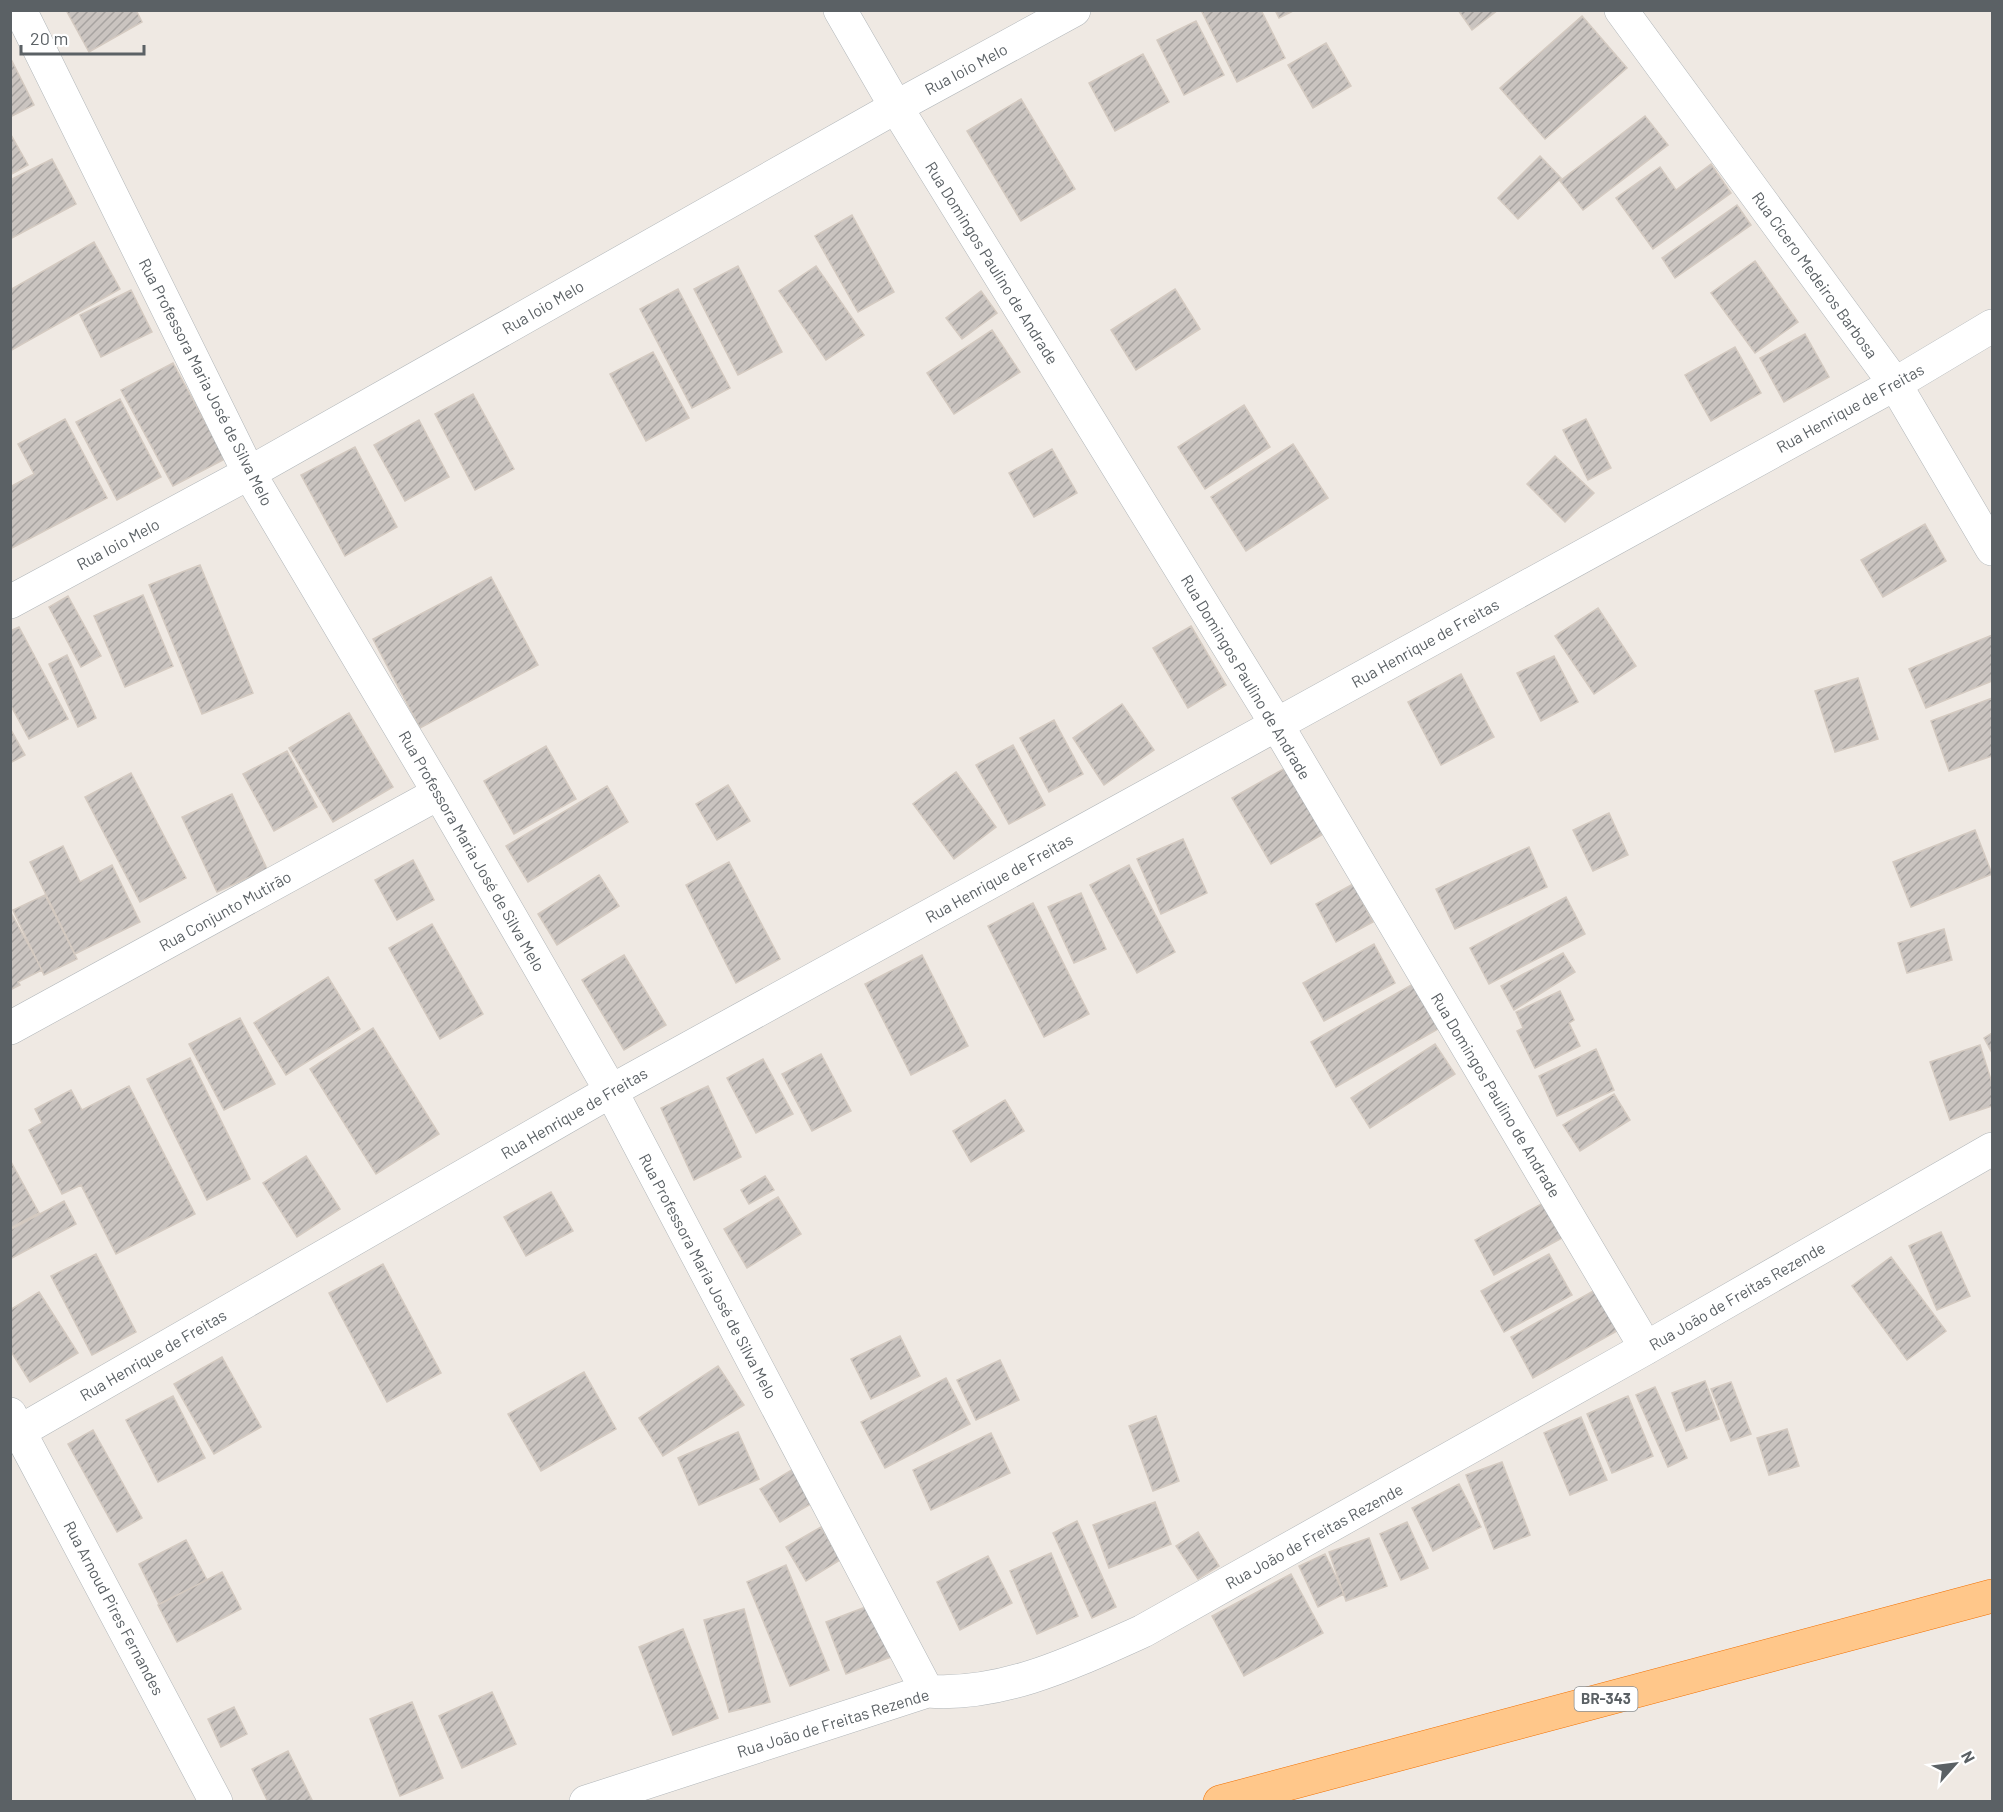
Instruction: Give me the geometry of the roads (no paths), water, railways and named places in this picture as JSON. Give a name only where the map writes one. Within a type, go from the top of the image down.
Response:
[{"type":"highway","name":"BR-343","points":[[1220,1802],[1992,1596]]},
{"type":"street","name":"Rua Professora Maria José de Silva Melo","points":[[20,10],[249,473],[439,793],[611,1091],[927,1690]]},
{"type":"street","name":"Rua Domingos Paulino de Andrade","points":[[840,10],[896,107],[1276,725],[1646,1348]]},
{"type":"street","name":"Rua Ioio Melo","points":[[10,602],[249,473],[896,107],[1074,10]]},
{"type":"street","name":"Rua Cícero Medeiros Barbosa","points":[[1621,10],[1895,384],[1992,549]]},
{"type":"street","name":"Rua Henrique de Freitas","points":[[14,1428],[611,1091],[1895,384],[1992,326]]},
{"type":"street","name":"Rua Conjunto Mutirão","points":[[10,1029],[439,793]]},
{"type":"street","name":"Rua João de Freitas Rezende","points":[[586,1802],[927,1690],[952,1693],[993,1687],[1018,1680],[1098,1651],[1143,1631],[1646,1348],[1992,1149]]},
{"type":"street","name":"Rua Arnoud Pires Fernandes","points":[[14,1428],[216,1802]]}]
